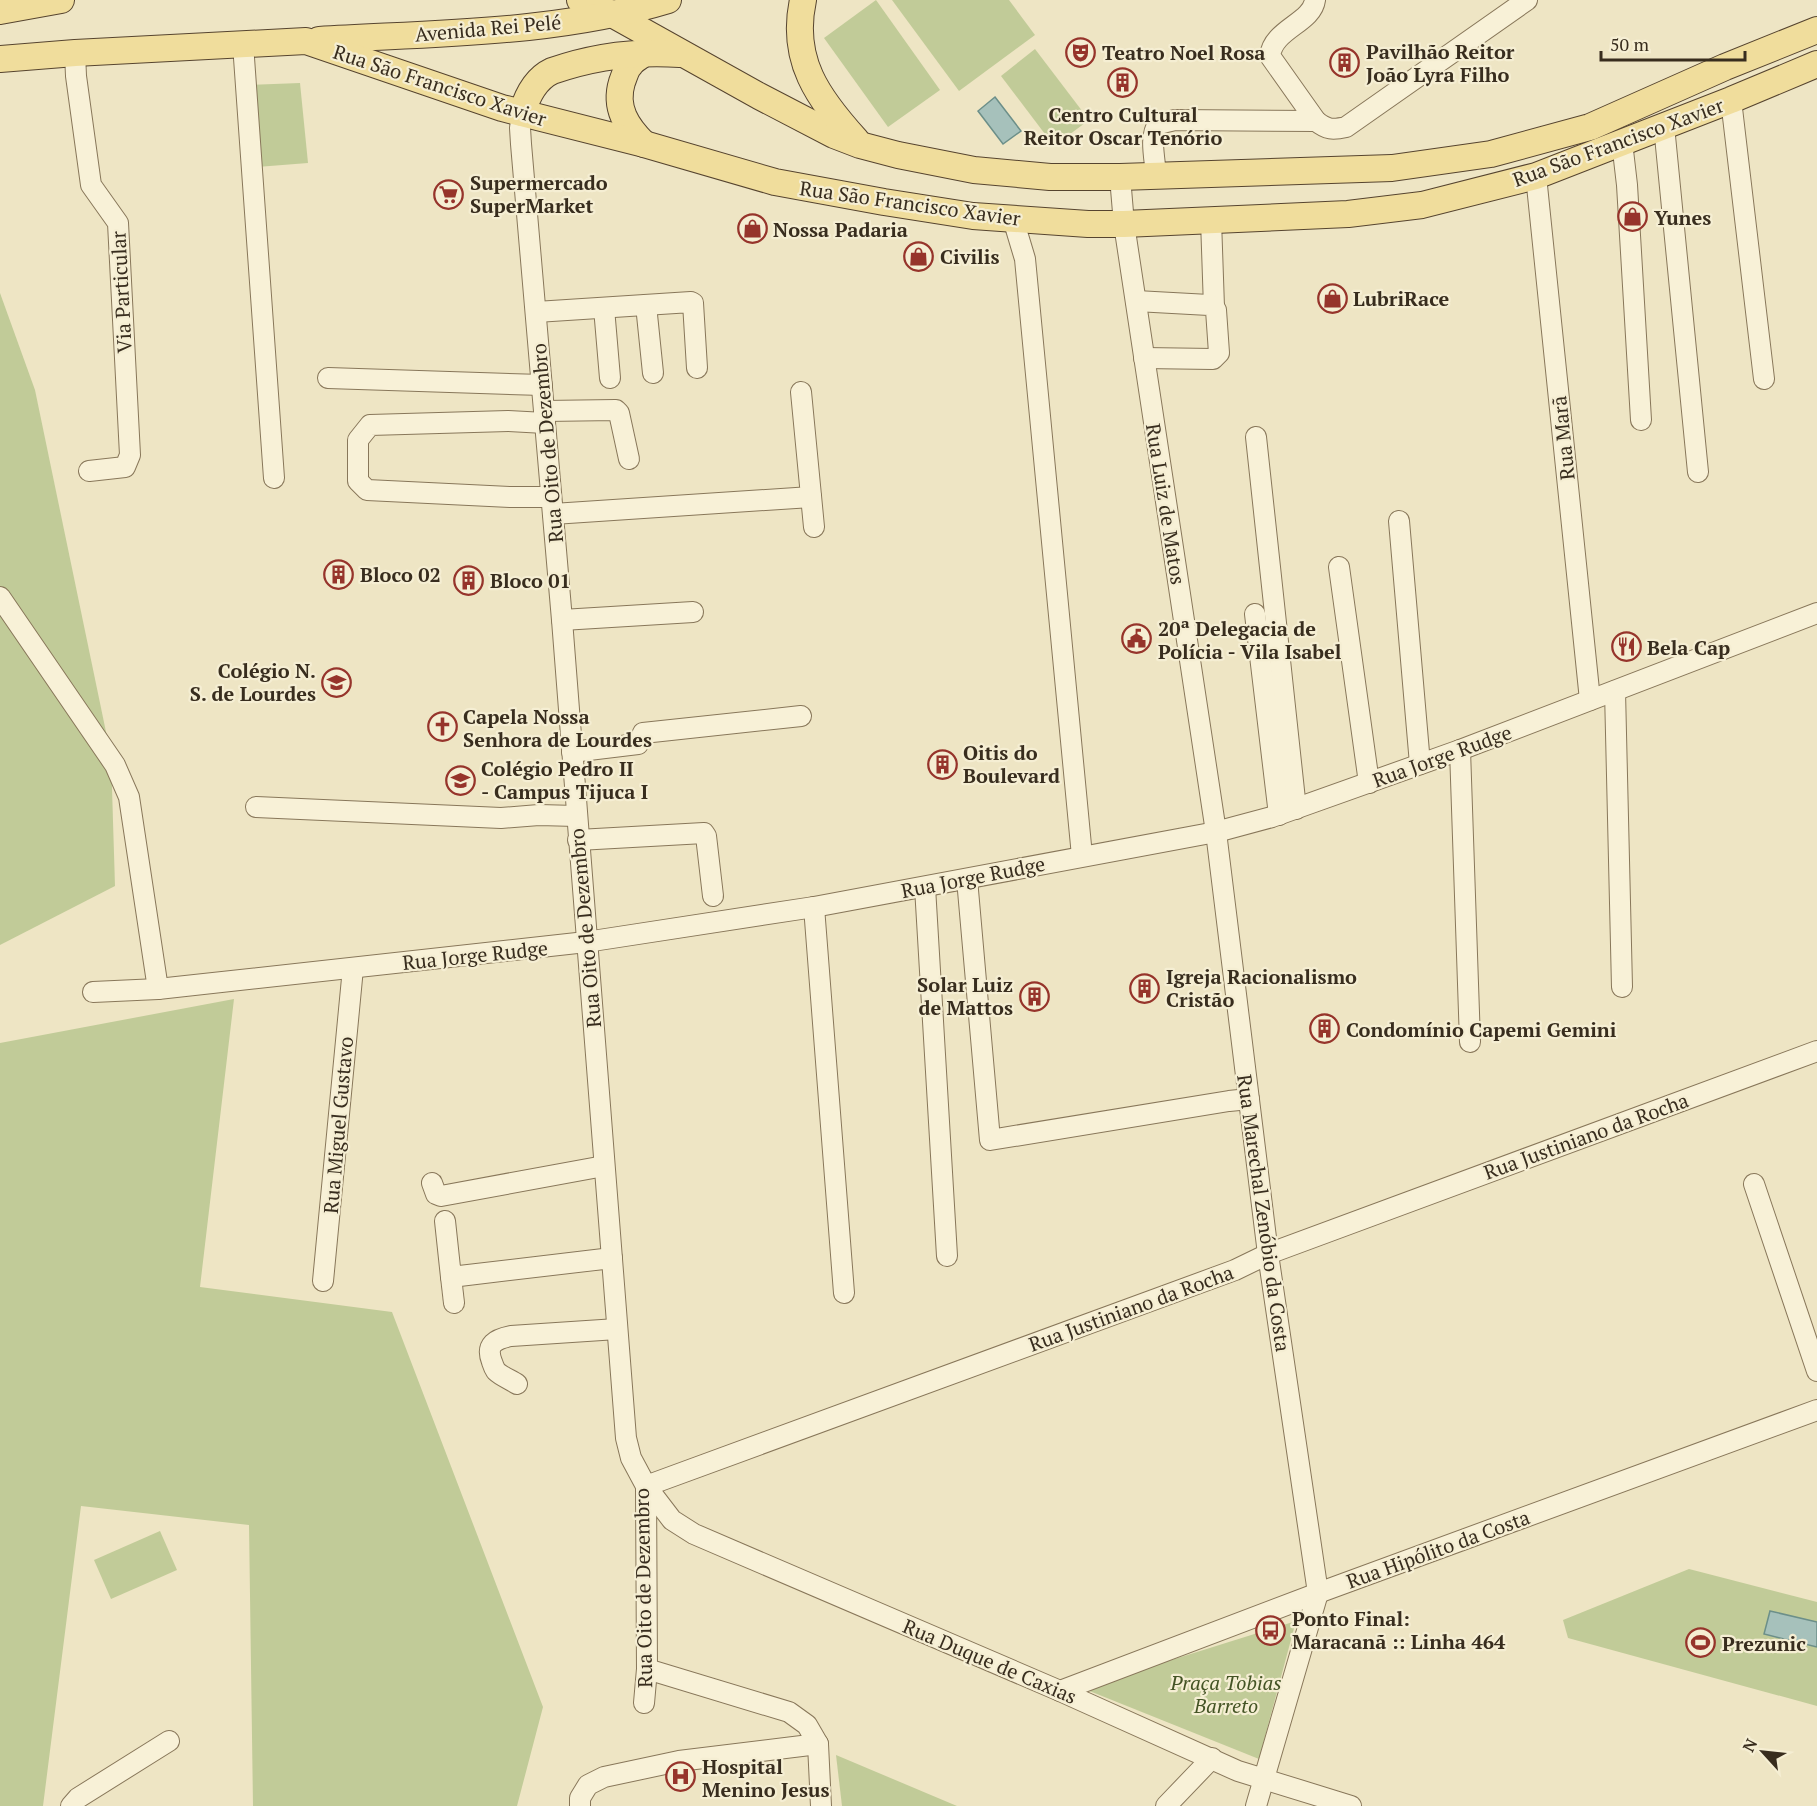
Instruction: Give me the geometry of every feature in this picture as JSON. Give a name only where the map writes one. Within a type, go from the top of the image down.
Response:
[{"type":"main road","points":[[0,11],[61,0]]},
{"type":"main road","name":"Rua São Francisco Xavier","points":[[580,0],[612,14],[687,54],[814,126],[860,145],[898,155],[999,174],[1050,177],[1119,177],[1392,168],[1491,154],[1590,127],[1721,59],[1817,30]]},
{"type":"main road","name":"Avenida Rei Pelé","points":[[306,41],[518,28],[612,14],[668,0]]},
{"type":"main road","points":[[804,0],[801,11],[800,38],[805,63],[815,89],[829,110],[860,145]]},
{"type":"main road","name":"Rua São Francisco Xavier","points":[[0,59],[306,41],[502,108],[644,144],[775,182],[962,214],[1088,224],[1348,214],[1412,206],[1536,176],[1817,64]]},
{"type":"main road","points":[[522,113],[534,85],[544,74],[601,58],[644,53],[687,54]]},
{"type":"main road","points":[[644,53],[630,65],[620,90],[620,104],[624,119],[632,132],[644,144]]},
{"type":"street","points":[[1315,0],[1311,11],[1275,40],[1270,48],[1270,56],[1316,121],[1324,128],[1333,130],[1346,126],[1527,0]]},
{"type":"street","points":[[243,44],[274,478]]},
{"type":"street","name":"Via Particular","points":[[75,53],[91,185],[118,223],[130,455],[126,467],[89,471]]},
{"type":"street","points":[[1731,100],[1764,380]]},
{"type":"street","name":"Rua Oito de Dezembro","points":[[522,113],[520,128],[562,620],[626,1438],[631,1458],[646,1486],[647,1669],[644,1703]]},
{"type":"street","points":[[1156,175],[1154,130],[1158,124],[1175,120],[1316,121]]},
{"type":"street","points":[[1664,126],[1698,472]]},
{"type":"street","points":[[1622,142],[1627,184],[1641,420]]},
{"type":"street","name":"Rua Marã","points":[[1536,176],[1590,699]]},
{"type":"street","name":"Rua Luiz de Matos","points":[[1119,177],[1124,224],[1216,832]]},
{"type":"street","points":[[1013,219],[1025,259],[1082,856]]},
{"type":"street","points":[[1144,358],[1213,359],[1219,353],[1214,306],[1210,220]]},
{"type":"street","points":[[1136,301],[1214,306]]},
{"type":"street","points":[[536,312],[693,303],[697,368]]},
{"type":"street","points":[[646,305],[653,373]]},
{"type":"street","points":[[604,308],[610,378]]},
{"type":"street","points":[[328,378],[542,385]]},
{"type":"street","points":[[801,392],[814,527]]},
{"type":"street","points":[[628,459],[619,413],[616,410],[508,421],[370,425],[358,440],[358,481],[367,490],[510,497],[552,505],[810,497]]},
{"type":"street","points":[[1256,437],[1288,812]]},
{"type":"street","points":[[1399,521],[1420,764]]},
{"type":"street","points":[[1339,567],[1369,783]]},
{"type":"street","points":[[0,597],[109,755],[129,798],[158,989]]},
{"type":"street","points":[[562,620],[693,612]]},
{"type":"street","name":"Rua Jorge Rudge","points":[[93,992],[158,989],[586,942],[814,908],[1216,832],[1288,812],[1460,750],[1817,613]]},
{"type":"street","points":[[1255,614],[1288,812]]},
{"type":"street","points":[[1615,691],[1622,987]]},
{"type":"street","points":[[572,752],[638,744],[643,733],[801,716]]},
{"type":"street","points":[[1460,750],[1470,1042]]},
{"type":"street","points":[[256,807],[501,818],[538,815],[576,816]]},
{"type":"street","name":"Rua Marechal Zenóbio da Costa","points":[[1216,832],[1268,1254],[1318,1593]]},
{"type":"street","points":[[578,840],[704,833],[713,896]]},
{"type":"street","points":[[968,879],[990,1140],[1249,1099]]},
{"type":"street","points":[[925,888],[947,1256]]},
{"type":"street","points":[[814,908],[844,1293]]},
{"type":"street","name":"Rua Miguel Gustavo","points":[[323,1281],[353,968]]},
{"type":"street","name":"Rua Justiniano da Rocha","points":[[646,1486],[1235,1270],[1268,1254],[1817,1051]]},
{"type":"street","points":[[432,1183],[436,1194],[441,1196],[604,1166]]},
{"type":"street","points":[[1754,1184],[1817,1371]]},
{"type":"street","points":[[445,1221],[454,1303]]},
{"type":"street","points":[[451,1277],[612,1258]]},
{"type":"street","points":[[517,1384],[496,1371],[489,1352],[492,1344],[498,1339],[511,1336],[617,1329]]},
{"type":"street","name":"Rua Hipólito da Costa","points":[[1060,1691],[1318,1593],[1817,1410]]},
{"type":"street","name":"Rua Duque de Caxias","points":[[646,1486],[672,1520],[694,1534],[1060,1691],[1238,1771],[1351,1806]]},
{"type":"street","points":[[1256,1806],[1318,1593]]},
{"type":"street","points":[[647,1669],[789,1712],[807,1725],[818,1744],[821,1806]]},
{"type":"street","points":[[71,1806],[78,1798],[169,1741]]},
{"type":"street","points":[[580,1806],[579,1798],[588,1785],[604,1777],[678,1761],[818,1744]]},
{"type":"street","points":[[1166,1806],[1212,1758]]},
{"type":"green space","points":[[876,0],[940,90],[888,127],[824,38]]},
{"type":"green space","points":[[892,0],[1009,0],[1035,35],[959,91]]},
{"type":"green space","points":[[1035,49],[1089,120],[1054,146],[1001,76]]},
{"type":"green space","points":[[300,83],[308,163],[257,167],[250,85]]},
{"type":"green space","points":[[0,293],[35,390],[111,756],[115,886],[0,945]]},
{"type":"green space","points":[[234,999],[200,1287],[392,1312],[543,1707],[517,1806],[253,1806],[249,1525],[81,1506],[43,1806],[0,1806],[0,1043]]},
{"type":"green space","points":[[160,1531],[177,1570],[111,1599],[94,1560]]},
{"type":"green space","name":"Prezunic","points":[[1689,1569],[1817,1602],[1817,1706],[1568,1638],[1563,1620]]},
{"type":"green space","name":"Praça Tobias Barreto","points":[[1296,1621],[1259,1759],[1082,1688]]},
{"type":"green space","points":[[836,1755],[957,1806],[842,1806]]},
{"type":"water","points":[[995,97],[1021,131],[1003,144],[978,111]]},
{"type":"water","points":[[1770,1611],[1817,1622],[1817,1647],[1764,1634]]},
{"type":"place","name":"Teatro Noel Rosa","points":[[1081,52]]},
{"type":"place","name":"Pavilhão Reitor João Lyra Filho","points":[[1345,62]]},
{"type":"place","name":"Centro Cultural Reitor Oscar Tenório","points":[[1123,83]]},
{"type":"place","name":"Supermercado SuperMarket","points":[[449,194]]},
{"type":"place","name":"Yunes","points":[[1633,217]]},
{"type":"place","name":"Nossa Padaria","points":[[752,229]]},
{"type":"place","name":"Civilis","points":[[919,256]]},
{"type":"place","name":"LubriRace","points":[[1332,298]]},
{"type":"place","name":"Bloco 02","points":[[339,574]]},
{"type":"place","name":"Bloco 01","points":[[469,580]]},
{"type":"place","name":"20ª Delegacia de Polícia - Vila Isabel","points":[[1137,639]]},
{"type":"place","name":"Bela Cap","points":[[1626,647]]},
{"type":"place","name":"Colégio N. S. de Lourdes","points":[[337,682]]},
{"type":"place","name":"Capela Nossa Senhora de Lourdes","points":[[442,727]]},
{"type":"place","name":"Oitis do Boulevard","points":[[942,764]]},
{"type":"place","name":"Colégio Pedro II - Campus Tijuca I","points":[[460,780]]},
{"type":"place","name":"Igreja Racionalismo Cristão","points":[[1145,988]]},
{"type":"place","name":"Solar Luiz de Mattos","points":[[1034,996]]},
{"type":"place","name":"Condomínio Capemi Gemini","points":[[1325,1029]]},
{"type":"place","name":"Ponto Final: Maracanã :: Linha 464","points":[[1271,1630]]},
{"type":"place","name":"Prezunic","points":[[1701,1643]]},
{"type":"place","name":"Hospital Menino Jesus","points":[[681,1777]]}]
